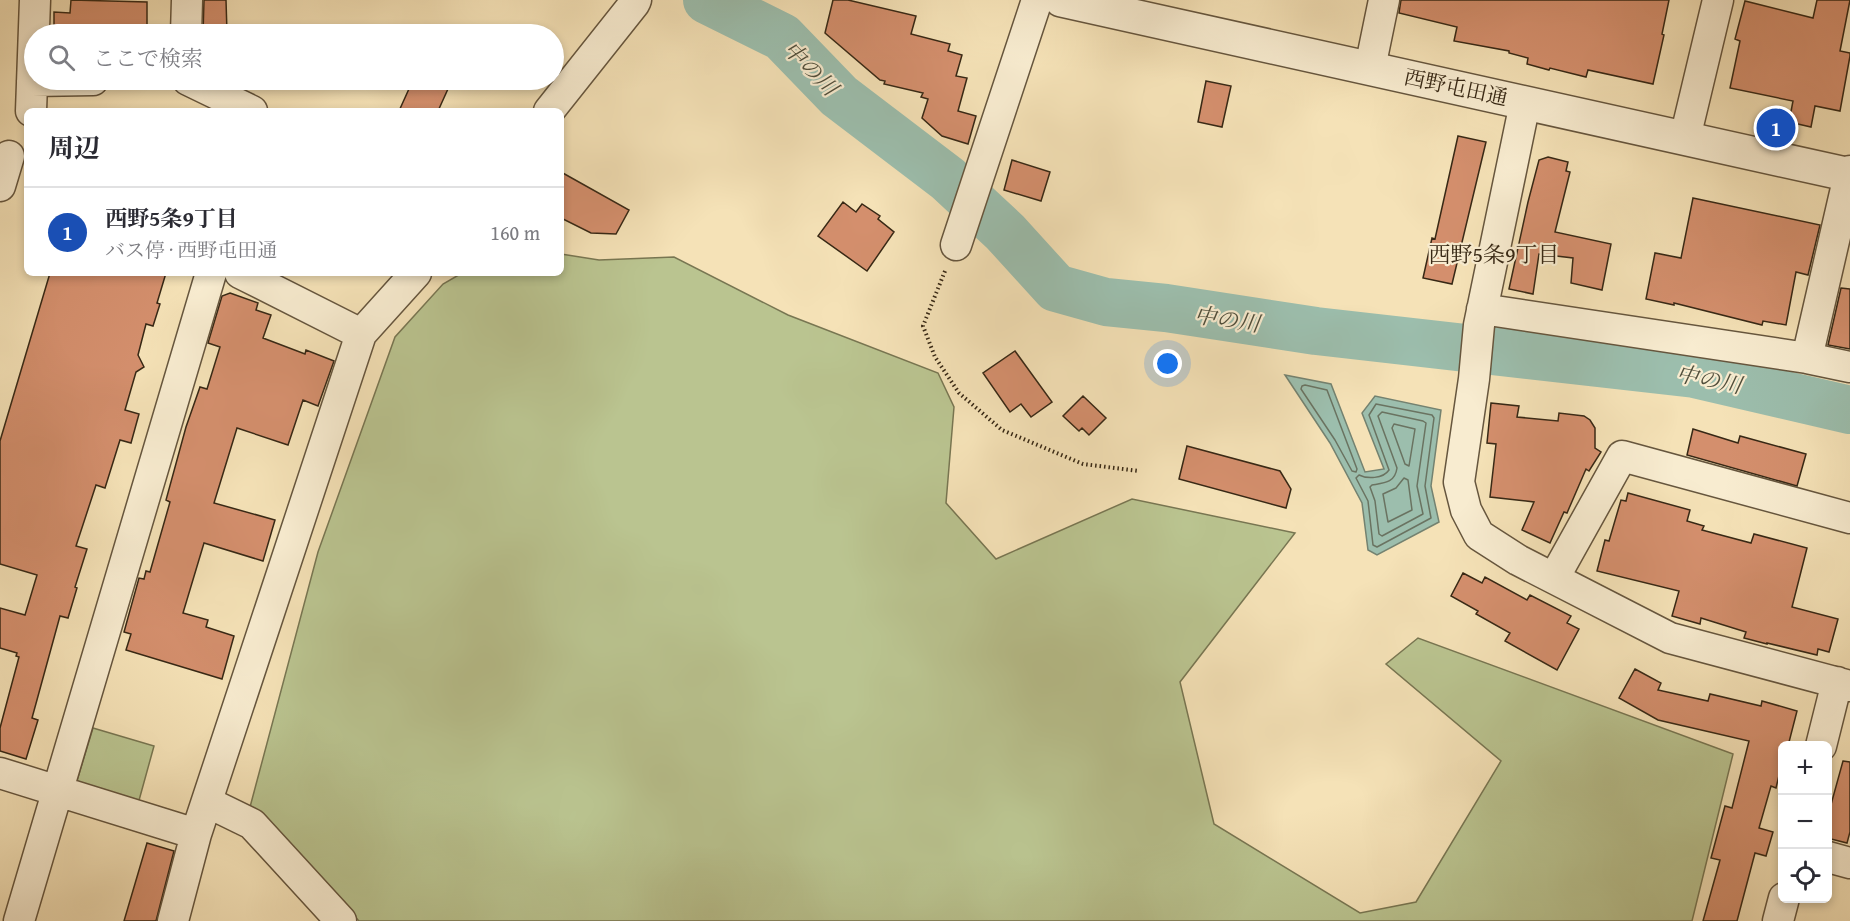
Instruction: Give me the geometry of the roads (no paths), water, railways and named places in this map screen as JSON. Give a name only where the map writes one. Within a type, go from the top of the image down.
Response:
[{"type":"street","points":[[34,24],[35,0]]},
{"type":"street","points":[[186,24],[187,0]]},
{"type":"street","points":[[956,245],[1037,0]]},
{"type":"street","name":"西野屯田通","points":[[1061,0],[1850,173]]},
{"type":"street","points":[[1370,68],[1384,0]]},
{"type":"street","points":[[1685,138],[1718,0]]},
{"type":"street","points":[[551,108],[635,2]]},
{"type":"street","points":[[31,108],[32,90]]},
{"type":"street","points":[[209,90],[246,108]]},
{"type":"street","points":[[1525,103],[1480,317],[1474,379],[1459,482],[1466,510],[1479,535],[1518,560],[1670,638],[1843,684],[1823,741]]},
{"type":"street","points":[[0,186],[12,158]]},
{"type":"street","points":[[1807,358],[1850,173]]},
{"type":"street","points":[[19,921],[210,276]]},
{"type":"street","points":[[246,276],[361,334]]},
{"type":"street","points":[[174,921],[196,834],[361,334],[413,276]]},
{"type":"street","points":[[1480,317],[1807,358],[1850,367]]},
{"type":"street","points":[[1554,578],[1622,456],[1850,518]]},
{"type":"street","points":[[0,773],[196,834]]},
{"type":"street","points":[[207,802],[252,824],[341,921]]},
{"type":"street","points":[[1832,858],[1850,863]]},
{"type":"street","points":[[1778,921],[1783,903]]},
{"type":"water","points":[[1285,375],[1331,384],[1365,472],[1384,469],[1362,413],[1375,396],[1441,410],[1431,486],[1439,522],[1377,555],[1368,550],[1362,503],[1330,443]]},
{"type":"waterway","name":"中の川","points":[[707,0],[782,37],[839,96],[948,179],[1005,232],[1056,288],[1106,302],[1166,308],[1316,331],[1695,374],[1850,410]]},
{"type":"place","name":"西野5条9丁目","points":[[1776,128]]},
{"type":"district","name":"西野5条9丁目","points":[[1494,254]]}]
